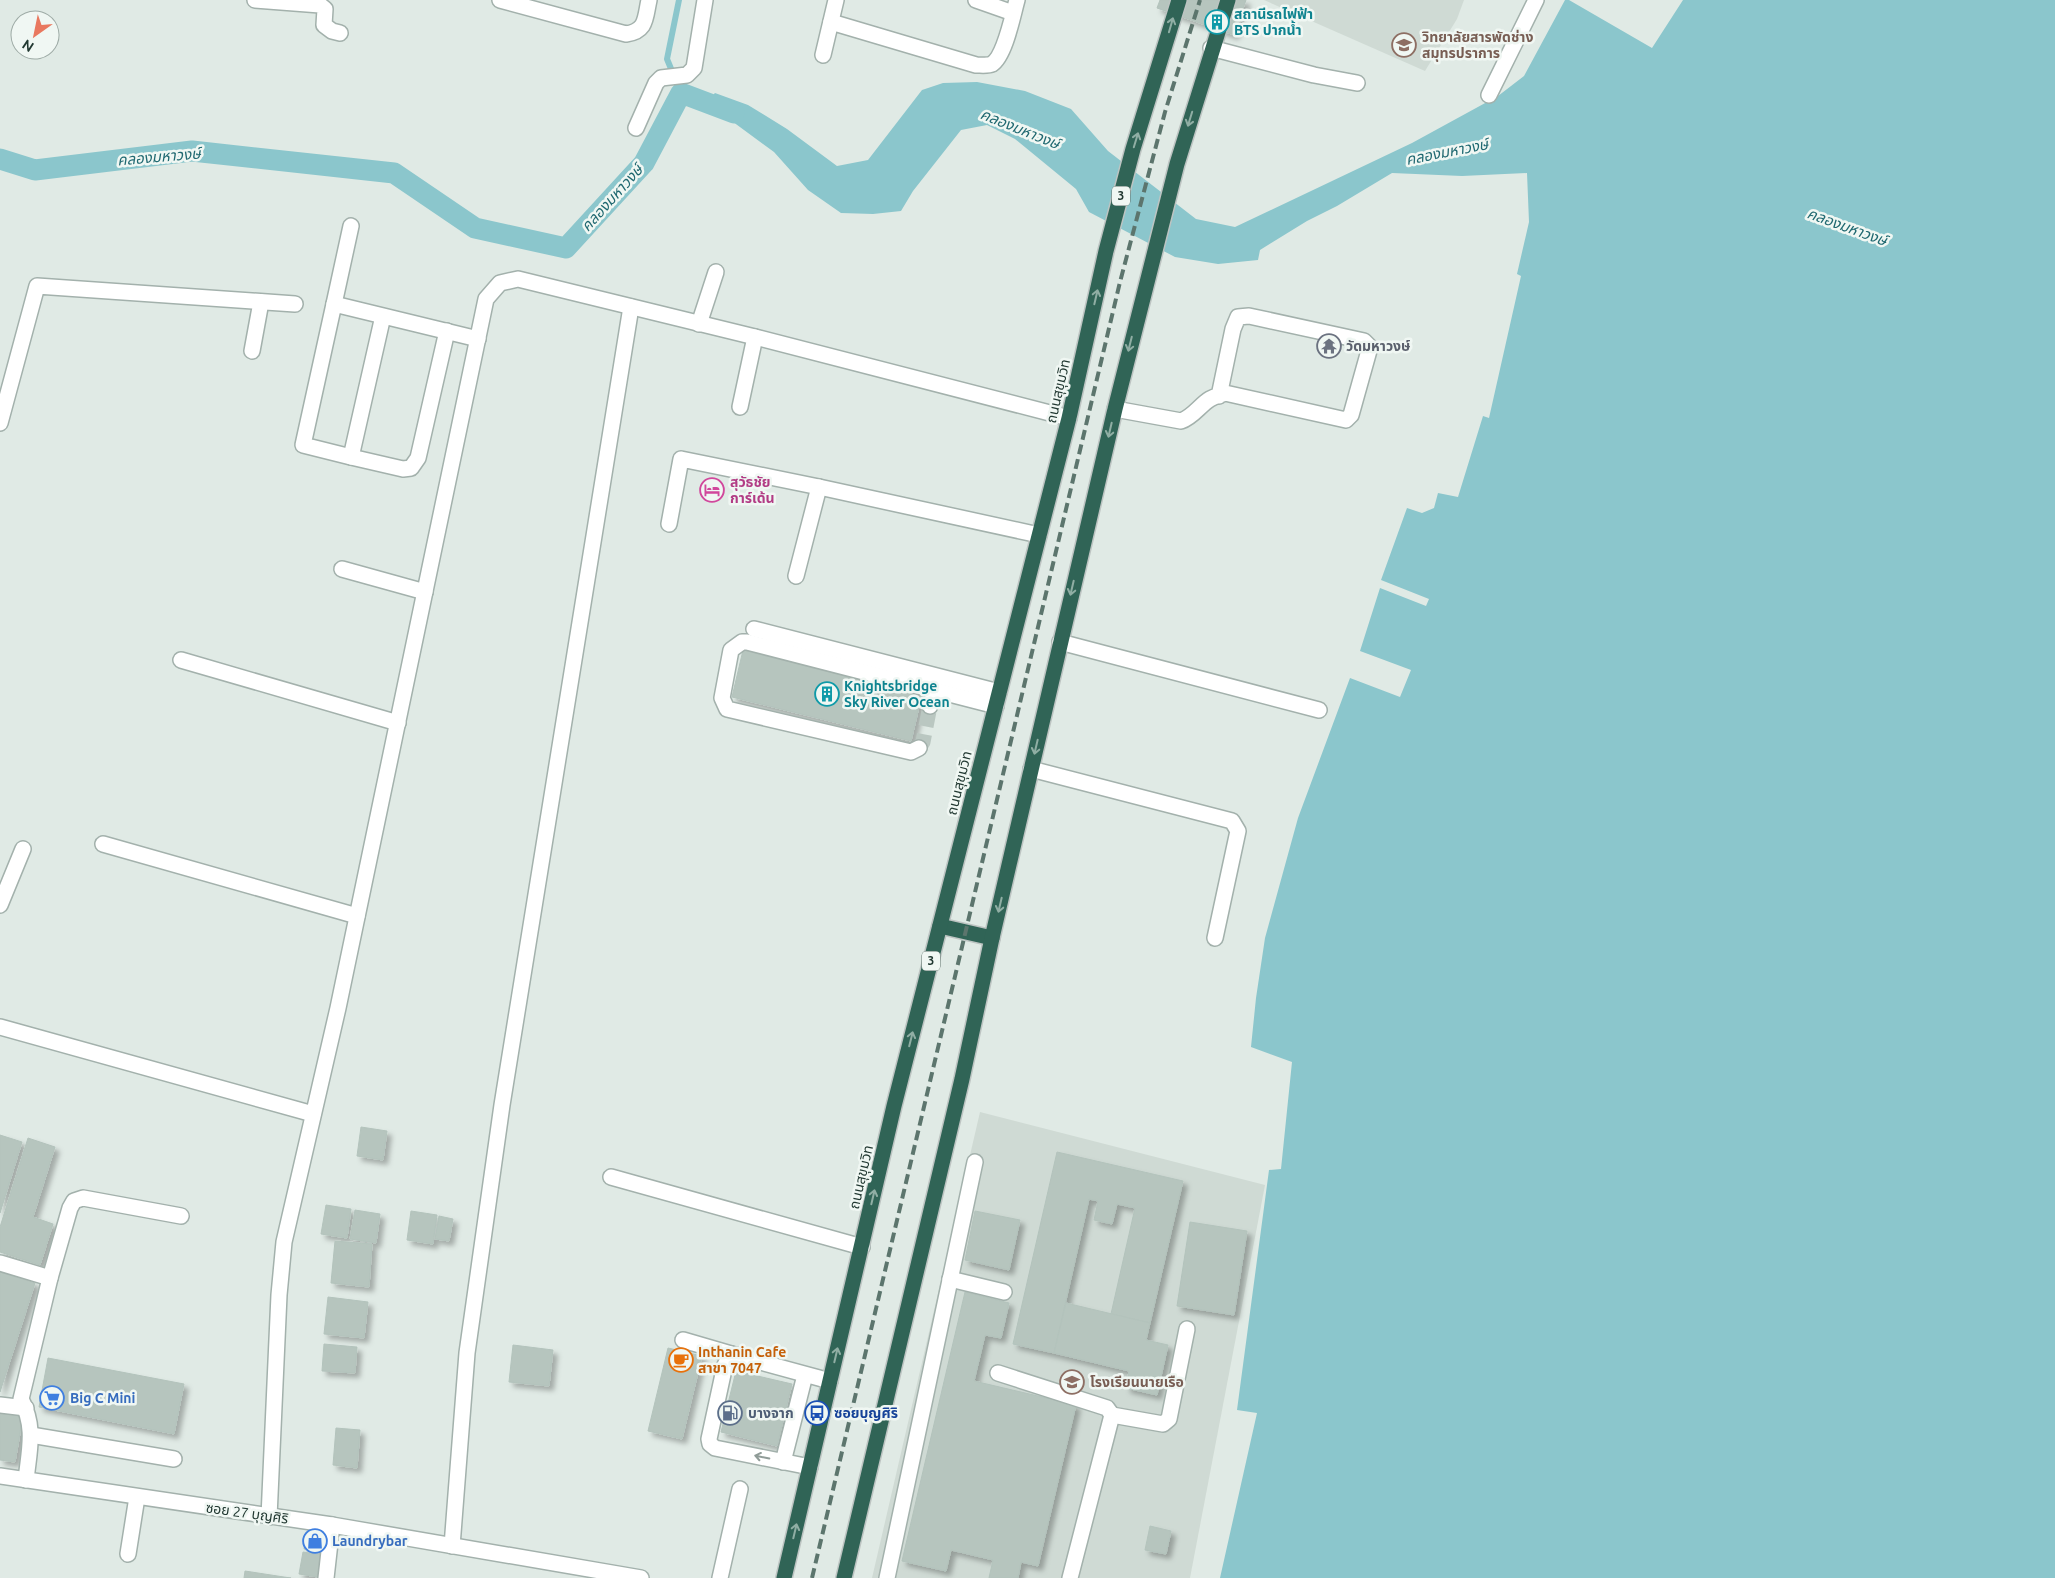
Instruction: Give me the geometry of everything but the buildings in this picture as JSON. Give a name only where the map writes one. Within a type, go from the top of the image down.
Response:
[{"type":"highway","name":"ถนนสุขุมวิท","points":[[784,1578],[894,1106],[1069,418],[1106,251],[1133,149],[1179,0]]},
{"type":"highway","points":[[844,1578],[962,1079],[992,938],[1114,409],[1177,164],[1211,48],[1228,0]]},
{"type":"highway","points":[[940,926],[992,938]]},
{"type":"street","points":[[255,0],[320,6],[326,9],[324,25],[332,31],[340,33]]},
{"type":"street","points":[[500,0],[626,34],[636,32],[643,24],[649,0]]},
{"type":"street","points":[[636,128],[656,83],[661,78],[687,74],[694,68],[705,0]]},
{"type":"street","points":[[823,55],[836,0]]},
{"type":"street","points":[[831,22],[976,65],[992,64],[1004,45],[1015,6],[976,0]]},
{"type":"street","points":[[1489,95],[1536,0]]},
{"type":"street","points":[[1211,48],[1314,75],[1357,83]]},
{"type":"street","points":[[351,226],[303,445],[403,469],[411,468],[418,458],[447,331]]},
{"type":"street","points":[[699,324],[716,272]]},
{"type":"street","points":[[269,1517],[279,1295],[284,1242],[358,916],[486,299],[500,283],[518,279],[1069,418]]},
{"type":"street","points":[[0,424],[37,286],[295,304]]},
{"type":"street","points":[[252,351],[260,302]]},
{"type":"street","points":[[334,304],[478,338]]},
{"type":"street","points":[[452,1546],[467,1353],[500,1124],[631,307]]},
{"type":"street","points":[[351,457],[383,316]]},
{"type":"street","points":[[1114,409],[1181,421],[1189,418],[1211,399],[1225,394],[1346,420],[1351,415],[1370,348],[1364,341],[1249,316],[1238,317],[1233,329],[1219,396]]},
{"type":"street","points":[[740,407],[754,337]]},
{"type":"street","points":[[669,524],[681,459],[819,486],[1039,535]]},
{"type":"street","points":[[796,576],[819,486]]},
{"type":"street","points":[[342,569],[425,592]]},
{"type":"street","points":[[754,629],[998,699]]},
{"type":"street","points":[[919,748],[911,752],[727,708],[722,698],[731,650],[742,642],[747,642],[936,691],[998,699]]},
{"type":"street","points":[[1060,642],[1319,710]]},
{"type":"street","points":[[181,660],[398,723]]},
{"type":"street","points":[[930,706],[936,691]]},
{"type":"street","points":[[1031,769],[1232,821],[1238,831],[1215,938]]},
{"type":"street","points":[[103,844],[358,916]]},
{"type":"street","points":[[0,905],[23,849]]},
{"type":"street","points":[[0,1027],[313,1114]]},
{"type":"street","points":[[887,1578],[975,1162]]},
{"type":"street","points":[[611,1177],[862,1247]]},
{"type":"street","points":[[26,1480],[31,1435],[29,1416],[21,1399],[50,1278],[74,1200],[82,1198],[181,1216]]},
{"type":"street","points":[[0,1263],[50,1278]]},
{"type":"street","points":[[950,1279],[1004,1292]]},
{"type":"street","points":[[998,1373],[1107,1408],[1112,1415],[1163,1424],[1169,1419],[1187,1330]]},
{"type":"street","points":[[683,1340],[830,1381]]},
{"type":"street","points":[[731,1354],[725,1365],[709,1439],[710,1444],[715,1448],[810,1467]]},
{"type":"street","points":[[783,1462],[805,1374]]},
{"type":"street","points":[[0,1405],[26,1408]]},
{"type":"street","points":[[1070,1578],[1112,1415]]},
{"type":"street","points":[[31,1435],[174,1459]]},
{"type":"street","name":"ซอย 27 บุญศิริ","points":[[0,1476],[269,1517],[332,1524],[620,1576],[641,1578]]},
{"type":"street","points":[[720,1578],[740,1489]]},
{"type":"street","points":[[128,1554],[137,1497]]},
{"type":"street","points":[[326,1578],[332,1524]]},
{"type":"shaded area","name":"วิทยาลัยสารพัดช่าง สมุทรปราการ","points":[[1264,0],[1464,0],[1457,19],[1425,71]]},
{"type":"shaded area","name":"โรงเรียนนายเรือ","points":[[980,1112],[1265,1185],[1190,1578],[872,1578]]},
{"type":"water","points":[[1565,0],[1569,0],[1652,48],[1683,0],[2055,0],[2055,1578],[1220,1578],[1257,1413],[1237,1410],[1269,1170],[1281,1169],[1292,1062],[1251,1047],[1265,938],[1298,818],[1350,678],[1400,697],[1411,670],[1360,651],[1380,588],[1426,606],[1429,599],[1381,580],[1407,508],[1422,513],[1434,508],[1438,493],[1458,497],[1483,416],[1489,418],[1521,276],[1517,274],[1529,222],[1527,173],[1462,176],[1392,173],[1260,250],[1258,260],[1218,264],[1175,257],[1089,212],[1076,189],[1015,139],[987,125],[961,130],[913,191],[901,211],[873,214],[841,213],[808,190],[774,152],[706,102],[715,93],[748,105],[787,129],[837,166],[868,160],[922,90],[943,83],[977,82],[1025,91],[1071,109],[1108,151],[1196,219],[1235,227],[1412,143],[1498,96],[1524,76]]},
{"type":"waterway","points":[[679,0],[667,59],[681,93]]},
{"type":"waterway","name":"คลองมหาวงษ์","points":[[0,159],[35,170],[192,151],[394,173],[475,228],[566,248],[644,163],[681,93],[734,113]]},
{"type":"tunnel","points":[[919,748],[923,742],[930,706]]},
{"type":"railway","points":[[812,1578],[1120,282],[1165,112],[1200,0]]},
{"type":"place","name":"สถานีรถไฟฟ้า BTS ปากน้ำ","points":[[1217,22]]},
{"type":"place","name":"วิทยาลัยสารพัดช่าง สมุทรปราการ","points":[[1404,45]]},
{"type":"place","name":"วัดมหาวงษ์","points":[[1329,346]]},
{"type":"place","name":"สุวัธชัย การ์เด้น","points":[[712,490]]},
{"type":"place","name":"Knightsbridge Sky River Ocean","points":[[827,694]]},
{"type":"place","name":"Inthanin Cafe สาขา 7047","points":[[681,1360]]},
{"type":"place","name":"โรงเรียนนายเรือ","points":[[1072,1382]]},
{"type":"place","name":"Big C Mini","points":[[52,1398]]},
{"type":"place","name":"บางจาก","points":[[730,1413]]},
{"type":"place","name":"ซอยบุญศิริ","points":[[817,1413]]},
{"type":"place","name":"Laundrybar","points":[[315,1541]]}]
